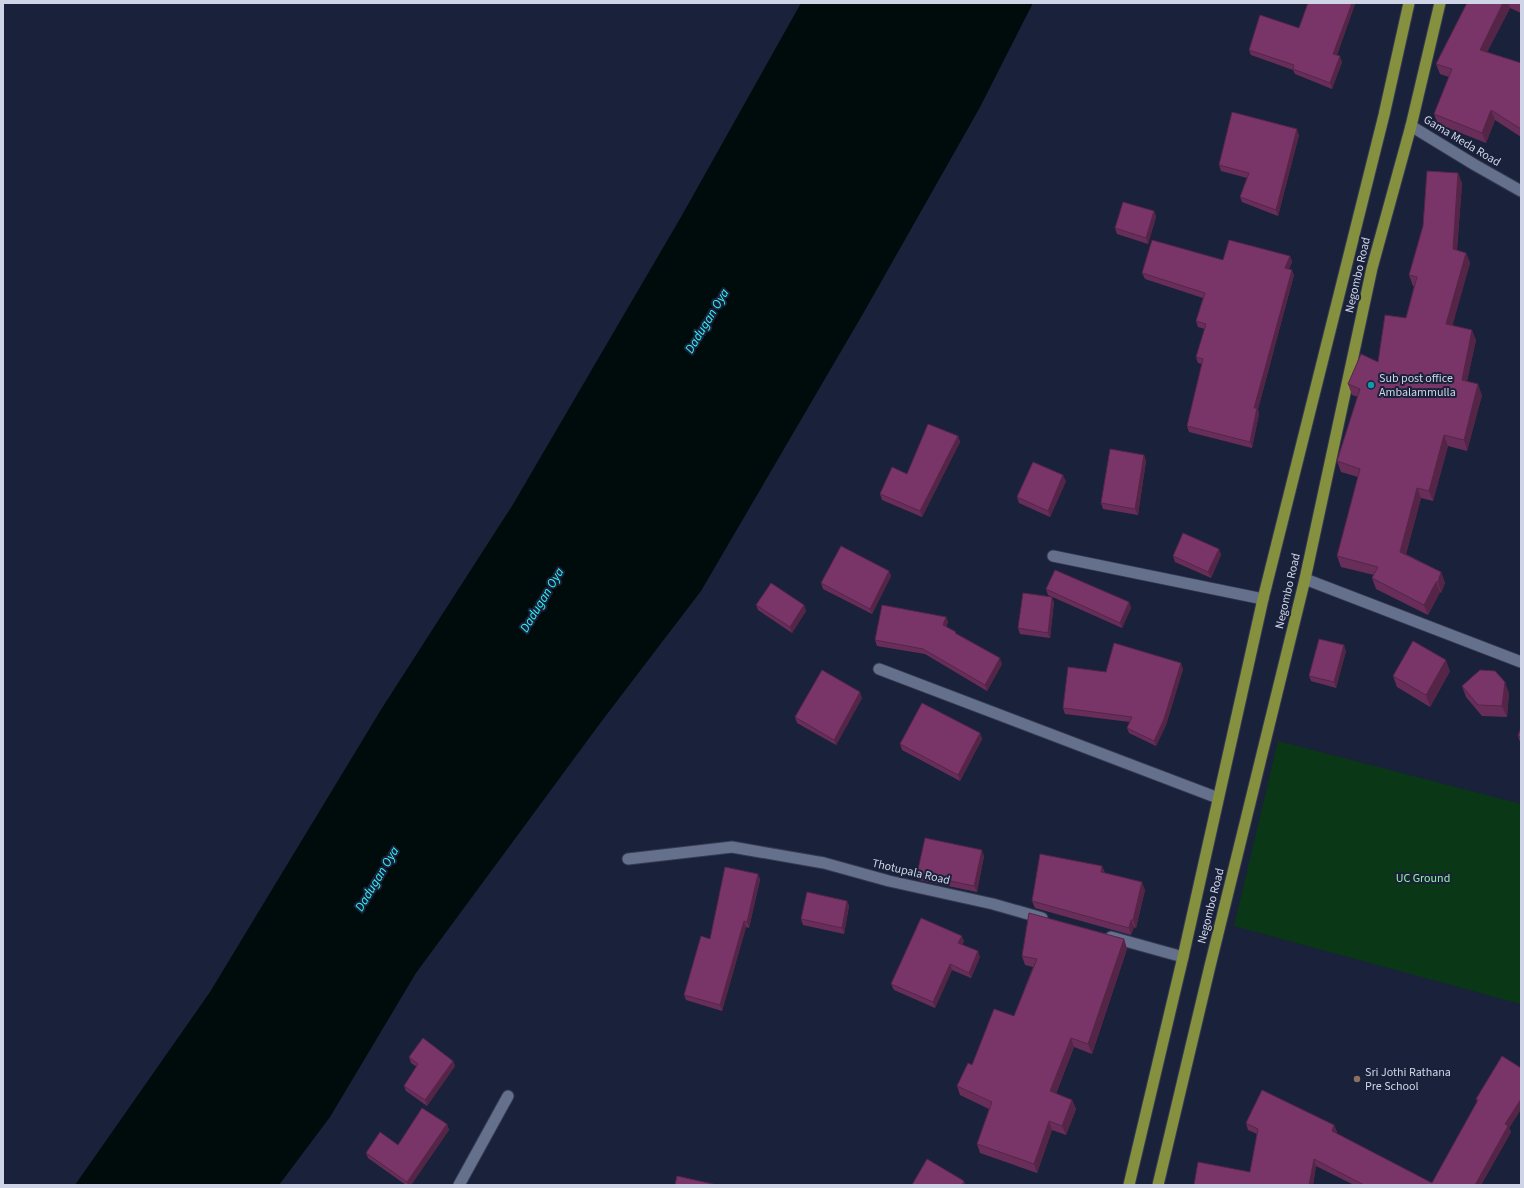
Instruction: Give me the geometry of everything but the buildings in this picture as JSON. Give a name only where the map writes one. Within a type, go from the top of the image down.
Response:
[{"type":"highway","name":"Negombo Road","points":[[1129,1185],[1183,957],[1263,598],[1384,115],[1409,3]]},
{"type":"highway","name":"Negombo Road","points":[[1158,1185],[1305,579],[1372,268],[1411,126],[1440,3]]},
{"type":"street","name":"Gama Meda Road","points":[[1411,126],[1521,191]]},
{"type":"street","points":[[1053,556],[1263,598]]},
{"type":"street","points":[[1305,579],[1521,662]]},
{"type":"street","points":[[879,669],[1218,798]]},
{"type":"street","name":"Thotupala Road","points":[[628,859],[732,847],[824,863],[889,881],[993,904],[1054,921]]},
{"type":"street","points":[[1100,934],[1183,957]]},
{"type":"street","points":[[459,1185],[508,1096]]},
{"type":"green space","name":"UC Ground","points":[[1278,741],[1521,804],[1521,1004],[1234,926]]},
{"type":"water","name":"Dadugan Oya","points":[[801,3],[1033,3],[979,109],[864,312],[701,591],[601,722],[416,973],[330,1117],[279,1185],[75,1185],[210,992],[382,708],[512,506],[681,217]]},
{"type":"place","name":"Sub post office Ambalammulla","points":[[1371,385]]},
{"type":"place","name":"Sri Jothi Rathana Pre School","points":[[1357,1079]]}]
